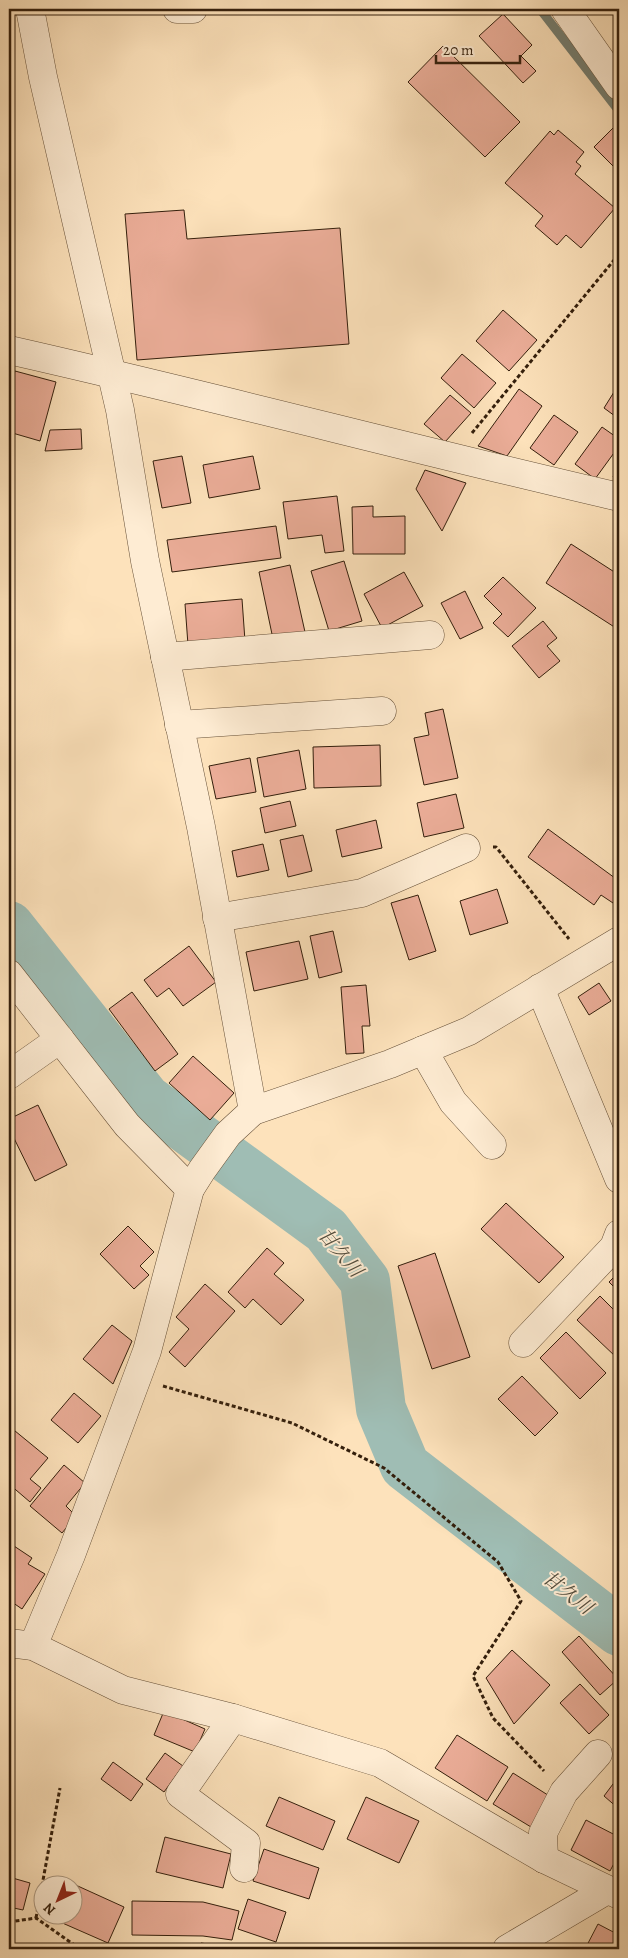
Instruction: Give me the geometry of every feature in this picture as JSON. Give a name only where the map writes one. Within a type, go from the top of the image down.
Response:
[{"type":"street","points":[[30,9],[120,410],[145,561],[217,918],[253,1112]]},
{"type":"street","points":[[177,9],[193,9]]},
{"type":"street","points":[[565,9],[619,86]]},
{"type":"street","points":[[9,350],[112,373],[619,498]]},
{"type":"street","points":[[165,657],[430,635]]},
{"type":"street","points":[[179,725],[382,711]]},
{"type":"street","points":[[217,918],[362,893],[466,848]]},
{"type":"street","points":[[613,1893],[544,1859],[380,1763],[233,1718],[123,1690],[21,1644],[71,1555],[147,1351],[196,1179],[228,1134],[253,1112],[390,1064],[469,1031],[619,941]]},
{"type":"street","points":[[9,974],[127,1125],[196,1179]]},
{"type":"street","points":[[540,988],[619,1179]]},
{"type":"street","points":[[9,1075],[60,1039]]},
{"type":"street","points":[[422,1050],[454,1102],[492,1145]]},
{"type":"street","points":[[523,1343],[614,1247],[619,1234]]},
{"type":"street","points":[[233,1718],[180,1794],[246,1843],[244,1868]]},
{"type":"street","points":[[544,1859],[543,1833],[564,1792],[598,1754]]},
{"type":"street","points":[[507,1949],[613,1893]]},
{"type":"path","points":[[451,458],[619,254]]},
{"type":"path","points":[[466,848],[496,847],[587,961]]},
{"type":"path","points":[[137,1379],[292,1423],[384,1468],[498,1562],[521,1601],[473,1676],[493,1718],[564,1792]]},
{"type":"path","points":[[44,1876],[60,1788]]},
{"type":"path","points":[[9,1922],[32,1919]]},
{"type":"path","points":[[47,1926],[80,1949]]},
{"type":"building","points":[[503,14],[532,45],[521,56],[536,71],[523,83],[479,36]]},
{"type":"building","points":[[443,46],[520,122],[485,157],[408,82]]},
{"type":"building","points":[[616,125],[619,129],[619,172],[594,147]]},
{"type":"building","points":[[558,130],[584,152],[576,162],[581,166],[575,174],[615,208],[581,248],[566,235],[557,245],[535,226],[543,216],[505,183],[550,131],[554,135]]},
{"type":"building","points":[[184,210],[187,239],[340,228],[349,344],[137,360],[125,214]]},
{"type":"building","points":[[503,310],[537,340],[509,371],[476,341]]},
{"type":"building","points":[[462,354],[496,383],[474,408],[441,378]]},
{"type":"building","points":[[15,371],[56,382],[40,441],[9,432],[9,394]]},
{"type":"building","points":[[619,384],[619,419],[604,408]]},
{"type":"building","points":[[519,389],[542,406],[507,456],[478,446]]},
{"type":"building","points":[[450,395],[471,413],[445,442],[424,424]]},
{"type":"building","points":[[554,415],[578,432],[554,465],[530,448]]},
{"type":"building","points":[[602,427],[619,439],[619,446],[595,479],[575,464]]},
{"type":"building","points":[[81,429],[82,449],[45,451],[50,430]]},
{"type":"building","points":[[182,456],[191,503],[162,508],[153,461]]},
{"type":"building","points":[[253,456],[260,489],[209,498],[203,465]]},
{"type":"building","points":[[619,466],[619,480],[613,477]]},
{"type":"building","points":[[425,470],[466,483],[442,531],[416,489]]},
{"type":"building","points":[[337,496],[344,551],[325,553],[322,535],[288,539],[283,502]]},
{"type":"building","points":[[373,506],[373,517],[405,516],[405,554],[353,554],[352,507]]},
{"type":"building","points":[[276,526],[281,558],[172,572],[167,540]]},
{"type":"building","points":[[571,544],[619,575],[619,630],[546,583]]},
{"type":"building","points":[[344,561],[362,621],[329,631],[311,571]]},
{"type":"building","points":[[290,565],[305,632],[273,639],[259,572]]},
{"type":"building","points":[[404,572],[423,606],[382,628],[364,594]]},
{"type":"building","points":[[503,577],[536,608],[508,637],[493,623],[502,614],[484,596]]},
{"type":"building","points":[[465,591],[483,628],[460,639],[441,603]]},
{"type":"building","points":[[242,599],[245,641],[188,645],[185,604]]},
{"type":"building","points":[[543,621],[557,638],[547,646],[560,661],[539,678],[512,646]]},
{"type":"building","points":[[443,709],[458,778],[424,785],[414,738],[429,735],[425,713]]},
{"type":"building","points":[[380,745],[381,786],[314,788],[313,747]]},
{"type":"building","points":[[299,750],[306,789],[264,797],[257,758]]},
{"type":"building","points":[[250,758],[256,792],[216,799],[209,766]]},
{"type":"building","points":[[456,794],[464,828],[424,837],[417,803]]},
{"type":"building","points":[[290,801],[296,826],[265,833],[260,808]]},
{"type":"building","points":[[376,820],[382,848],[342,857],[336,830]]},
{"type":"building","points":[[548,829],[619,881],[619,907],[601,895],[594,905],[528,857]]},
{"type":"building","points":[[303,835],[312,871],[288,877],[280,840]]},
{"type":"building","points":[[263,844],[269,870],[237,877],[232,851]]},
{"type":"building","points":[[497,889],[508,923],[470,935],[460,901]]},
{"type":"building","points":[[418,895],[436,951],[409,960],[391,903]]},
{"type":"building","points":[[333,931],[342,972],[319,978],[310,936]]},
{"type":"building","points":[[299,941],[308,979],[254,991],[246,952]]},
{"type":"building","points":[[189,946],[216,982],[183,1006],[169,988],[157,997],[144,980]]},
{"type":"building","points":[[599,983],[611,1001],[589,1015],[578,997]]},
{"type":"building","points":[[366,985],[370,1026],[362,1026],[364,1053],[346,1054],[341,987]]},
{"type":"building","points":[[132,992],[178,1054],[155,1071],[109,1009]]},
{"type":"building","points":[[193,1056],[234,1093],[210,1120],[169,1083]]},
{"type":"building","points":[[38,1105],[67,1165],[35,1181],[9,1128],[9,1119]]},
{"type":"building","points":[[506,1203],[564,1257],[539,1283],[481,1229]]},
{"type":"building","points":[[128,1226],[154,1252],[140,1266],[149,1275],[134,1289],[100,1254]]},
{"type":"building","points":[[267,1248],[284,1263],[274,1274],[304,1300],[281,1325],[253,1299],[245,1308],[228,1292]]},
{"type":"building","points":[[435,1253],[470,1357],[432,1369],[398,1266]]},
{"type":"building","points":[[619,1272],[619,1292],[609,1282]]},
{"type":"building","points":[[205,1284],[235,1311],[185,1367],[169,1352],[189,1329],[176,1317]]},
{"type":"building","points":[[600,1296],[619,1315],[619,1354],[616,1357],[577,1320]]},
{"type":"building","points":[[112,1325],[132,1341],[113,1384],[83,1359]]},
{"type":"building","points":[[566,1332],[606,1373],[580,1399],[540,1358]]},
{"type":"building","points":[[522,1376],[558,1413],[535,1436],[498,1399]]},
{"type":"building","points":[[74,1393],[101,1416],[78,1443],[51,1420]]},
{"type":"building","points":[[9,1426],[48,1458],[30,1479],[41,1488],[30,1502],[9,1484]]},
{"type":"building","points":[[64,1465],[85,1483],[66,1506],[76,1516],[62,1533],[30,1506]]},
{"type":"building","points":[[11,1544],[32,1558],[28,1564],[45,1574],[22,1609],[9,1600],[9,1547]]},
{"type":"building","points":[[579,1636],[618,1679],[600,1695],[562,1652]]},
{"type":"building","points":[[512,1650],[550,1685],[514,1724],[486,1678]]},
{"type":"building","points":[[580,1684],[609,1715],[589,1734],[560,1703]]},
{"type":"building","points":[[164,1711],[205,1729],[195,1752],[154,1735]]},
{"type":"building","points":[[457,1735],[508,1767],[487,1801],[435,1768]]},
{"type":"building","points":[[165,1753],[183,1766],[164,1792],[146,1779]]},
{"type":"building","points":[[113,1762],[143,1784],[131,1801],[101,1779]]},
{"type":"building","points":[[513,1773],[551,1797],[531,1827],[493,1804]]},
{"type":"building","points":[[619,1776],[619,1809],[604,1796]]},
{"type":"building","points":[[279,1797],[335,1821],[323,1850],[266,1826]]},
{"type":"building","points":[[366,1797],[419,1821],[399,1863],[347,1839]]},
{"type":"building","points":[[586,1820],[619,1837],[619,1854],[610,1871],[571,1850]]},
{"type":"building","points":[[165,1837],[231,1854],[223,1888],[156,1872]]},
{"type":"building","points":[[264,1849],[319,1868],[309,1899],[253,1881]]},
{"type":"building","points":[[9,1877],[30,1883],[23,1910],[9,1907]]},
{"type":"building","points":[[82,1888],[124,1907],[108,1943],[69,1926],[82,1926]]},
{"type":"building","points":[[248,1899],[286,1912],[276,1942],[238,1929]]},
{"type":"building","points":[[132,1901],[203,1902],[239,1911],[232,1940],[203,1936],[132,1935]]},
{"type":"building","points":[[598,1924],[619,1935],[619,1949],[585,1949]]},
{"type":"building","points":[[201,1943],[242,1949],[200,1949]]},
{"type":"waterway","points":[[540,9],[619,111]]},
{"type":"waterway","name":"甘久川","points":[[9,926],[146,1099],[326,1230],[365,1281],[381,1409],[405,1466],[619,1631]]}]
